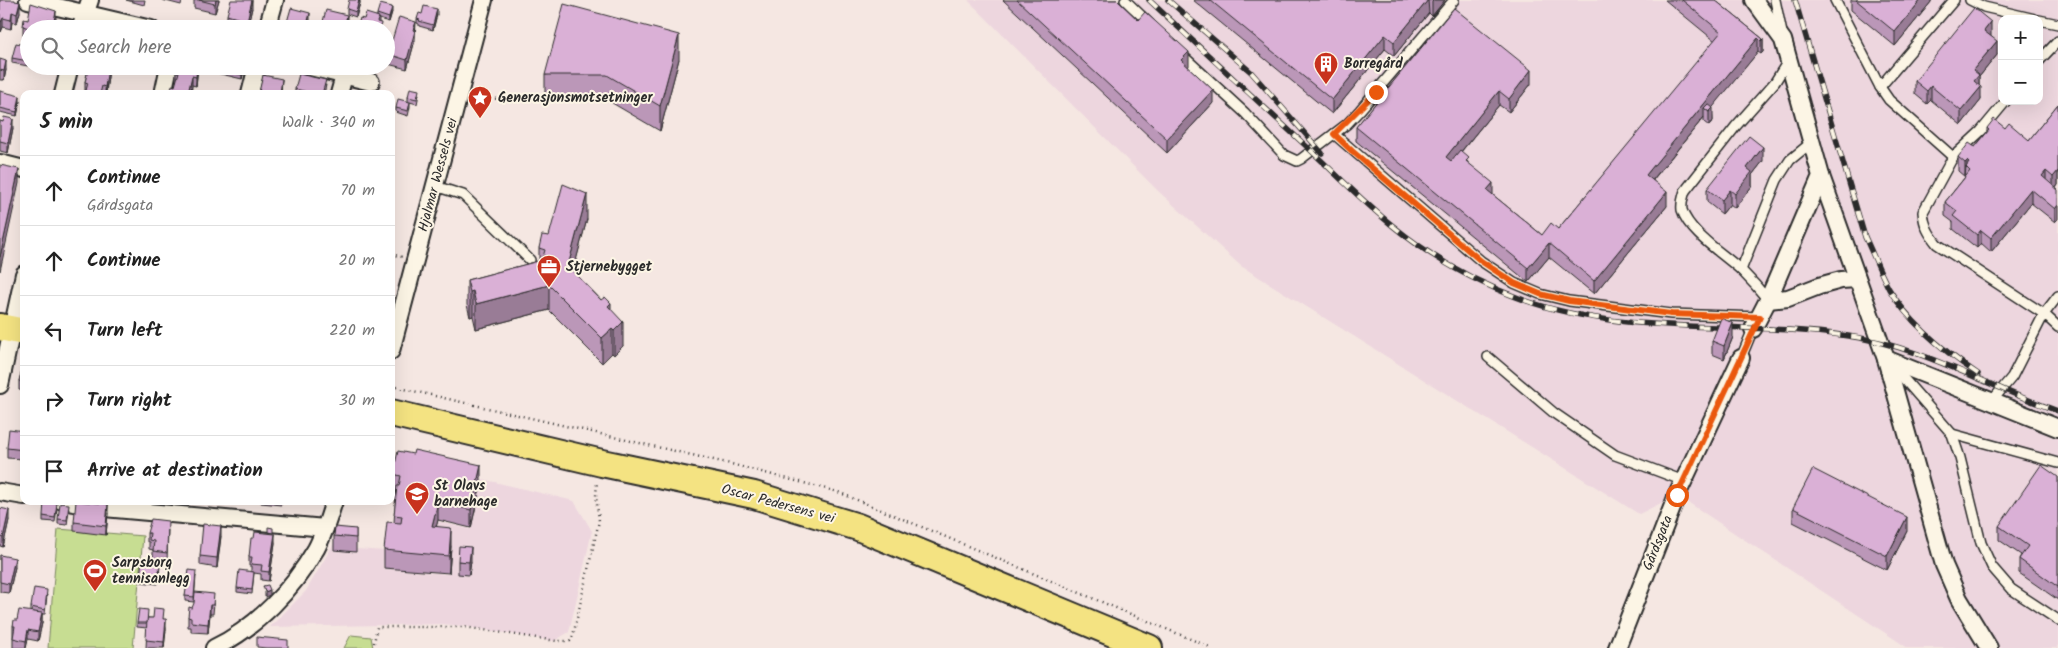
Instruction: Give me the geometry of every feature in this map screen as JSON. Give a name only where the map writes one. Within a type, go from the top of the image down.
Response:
[{"type":"main road","name":"Oscar Pedersens vei","points":[[395,414],[602,463],[754,495],[825,516],[858,527],[1149,648]]},
{"type":"street","points":[[28,0],[111,20]]},
{"type":"street","points":[[269,20],[275,0]]},
{"type":"street","name":"Hjalmar Wessels vei","points":[[395,335],[484,0]]},
{"type":"street","points":[[1754,0],[1783,40],[1821,176],[1886,359],[1944,565],[1959,599],[1989,648]]},
{"type":"street","points":[[64,90],[68,75]]},
{"type":"street","points":[[164,90],[167,75]]},
{"type":"street","points":[[251,90],[255,75]]},
{"type":"street","points":[[340,75],[371,82]]},
{"type":"street","points":[[340,90],[344,76]]},
{"type":"street","points":[[0,163],[20,168]]},
{"type":"street","points":[[1757,323],[1821,176]]},
{"type":"street","points":[[1768,300],[1788,298],[1818,286],[1841,280],[1857,279]]},
{"type":"street","points":[[0,385],[20,293]]},
{"type":"street","name":"Gårdsgata","points":[[1617,648],[1684,481],[1741,358]]},
{"type":"street","points":[[1886,359],[2058,428]]},
{"type":"street","points":[[0,492],[20,495]]},
{"type":"street","points":[[86,505],[325,528]]},
{"type":"street","points":[[214,648],[237,635],[275,604],[317,547],[333,505]]},
{"type":"lane","points":[[1125,0],[1160,33]]},
{"type":"lane","points":[[1173,47],[1245,113],[1274,146],[1292,160],[1302,159],[1334,134],[1365,104],[1454,0]]},
{"type":"lane","points":[[1775,0],[1783,40]]},
{"type":"lane","points":[[1835,0],[1880,87],[1889,100],[1953,157]]},
{"type":"lane","points":[[1880,87],[1954,0]]},
{"type":"lane","points":[[1970,0],[1984,7],[2018,15]]},
{"type":"lane","points":[[2043,21],[2058,24]]},
{"type":"lane","points":[[2040,60],[2058,41]]},
{"type":"lane","points":[[1768,300],[1741,270],[1705,241],[1682,210],[1682,202],[1685,191],[1736,126],[1775,82],[1789,58]]},
{"type":"lane","points":[[2003,105],[1981,130],[1953,157],[1923,212],[1924,222],[1928,232],[1937,244],[2044,314],[2058,327]]},
{"type":"lane","points":[[1334,134],[1481,261],[1514,283],[1540,294],[1569,301],[1757,323],[1741,358]]},
{"type":"lane","points":[[1741,270],[1777,180],[1790,160],[1812,142]]},
{"type":"lane","points":[[435,186],[463,195],[530,260]]},
{"type":"lane","points":[[1992,402],[2012,377],[2044,314],[2058,296]]},
{"type":"lane","points":[[1488,357],[1554,414],[1614,455],[1684,481]]},
{"type":"lane","points":[[1886,359],[1952,434],[1960,458],[1981,542],[1992,567],[2011,589],[2058,620]]},
{"type":"lane","points":[[1952,434],[2058,463]]},
{"type":"path","points":[[475,99],[533,98]]},
{"type":"path","points":[[373,648],[377,628],[464,627],[557,641],[570,641],[573,636],[599,521],[596,484],[602,463]]},
{"type":"shaded area","points":[[968,0],[2058,0],[2058,648],[1908,648],[1677,495],[1639,514],[1241,266],[1157,190]]},
{"type":"shaded area","points":[[482,479],[574,501],[592,531],[569,632],[554,641],[443,624],[270,627],[306,591],[334,543],[342,548],[385,551],[383,568],[447,574],[450,547],[431,545],[436,521],[470,529]]},
{"type":"green space","name":"Sarpsborg tennisanlegg","points":[[58,529],[143,536],[133,648],[48,648]]},
{"type":"green space","points":[[351,635],[371,637],[373,648],[344,648]]},
{"type":"building","points":[[0,0],[20,2],[17,14],[12,12],[11,20],[3,18],[0,22]]},
{"type":"building","points":[[199,0],[216,0],[215,4]]},
{"type":"building","points":[[231,0],[252,0],[247,20],[227,15]]},
{"type":"building","points":[[349,0],[359,0],[356,12],[347,9]]},
{"type":"building","points":[[1017,0],[1117,0],[1138,20],[1145,12],[1189,52],[1181,60],[1213,90],[1167,139]]},
{"type":"building","name":"Borregård","points":[[1210,0],[1428,0],[1394,42],[1385,35],[1332,100]]},
{"type":"building","points":[[1682,0],[1715,0],[1763,39],[1761,41],[1758,38],[1646,175],[1667,192],[1594,281],[1549,243],[1528,268],[1356,127],[1454,8],[1531,70],[1509,99],[1499,91],[1446,157],[1451,161],[1460,150],[1469,158],[1466,161],[1493,183],[1487,190],[1542,235],[1551,223],[1558,229],[1721,32]]},
{"type":"building","points":[[1856,0],[1921,0],[1895,32]]},
{"type":"building","points":[[31,3],[56,11],[54,20],[28,20]]},
{"type":"building","points":[[380,4],[392,7],[389,18],[377,14]]},
{"type":"building","points":[[564,4],[679,35],[660,106],[607,75],[545,75]]},
{"type":"building","points":[[424,6],[437,9],[433,25],[417,19],[419,13],[422,14]]},
{"type":"building","points":[[291,8],[310,13],[308,20],[288,20]]},
{"type":"building","points":[[1974,8],[1991,22],[1984,31],[1997,41],[1973,70],[1979,75],[1974,81],[1981,87],[1961,111],[1931,86],[1927,91],[1915,81]]},
{"type":"building","points":[[326,10],[347,15],[346,20],[323,20]]},
{"type":"building","points":[[366,13],[379,17],[378,20],[359,20],[360,18],[364,19]]},
{"type":"building","points":[[399,17],[416,22],[407,60],[395,56],[395,30]]},
{"type":"building","points":[[16,43],[20,44],[20,60],[12,58]]},
{"type":"building","points":[[0,59],[6,61],[4,71],[0,70]]},
{"type":"building","points":[[87,75],[107,75],[105,87],[102,86],[101,90],[86,90],[88,83],[85,82]]},
{"type":"building","points":[[178,75],[196,75],[196,77],[192,76],[189,89],[191,90],[171,90],[172,85],[175,86]]},
{"type":"building","points":[[263,75],[282,79],[281,90],[259,90]]},
{"type":"building","points":[[299,75],[326,80],[323,90],[295,89]]},
{"type":"building","points":[[410,88],[419,90],[417,99],[408,97]]},
{"type":"building","points":[[0,91],[20,96],[17,112],[0,108]]},
{"type":"building","points":[[398,99],[410,102],[408,111],[396,108]]},
{"type":"building","points":[[1708,104],[1713,108],[1709,112],[1704,108]]},
{"type":"building","points":[[2058,104],[2058,171],[2053,177],[2046,171],[2042,176],[2058,190],[2058,205],[2055,209],[2031,189],[1991,238],[1981,230],[1977,235],[1953,216],[1957,211],[1945,202],[1970,171],[1966,167],[1969,163],[1967,161],[1965,163],[1958,157],[1969,143],[1975,147],[1989,130],[1987,128],[1994,119],[2005,128],[2009,123],[2029,140]]},
{"type":"building","points":[[4,117],[13,119],[8,143],[0,141],[0,121],[3,122]]},
{"type":"building","points":[[1749,136],[1763,147],[1747,168],[1752,172],[1735,194],[1730,190],[1722,200],[1707,189]]},
{"type":"building","points":[[0,165],[19,169],[0,257]]},
{"type":"building","points":[[563,184],[587,194],[568,266],[601,300],[605,297],[611,303],[608,306],[623,322],[614,331],[612,329],[602,338],[549,285],[476,304],[473,291],[470,292],[467,280],[542,260],[545,250],[539,248],[542,235],[549,236]]},
{"type":"building","points":[[1721,318],[1733,323],[1724,346],[1712,341]]},
{"type":"building","points":[[9,429],[20,430],[20,450],[7,448]]},
{"type":"building","points":[[414,450],[481,465],[471,510],[438,502],[432,526],[451,528],[449,556],[384,550],[387,522],[401,523],[402,516],[394,515],[397,486],[399,486],[401,476],[395,474],[398,451],[413,454]]},
{"type":"building","points":[[2041,465],[2058,477],[2058,587],[2019,559],[2028,546],[1999,526]]},
{"type":"building","points":[[1813,469],[1907,517],[1887,556],[1793,508]]},
{"type":"building","points":[[44,505],[57,505],[55,518],[43,516]]},
{"type":"building","points":[[60,505],[69,505],[67,520],[58,519]]},
{"type":"building","points":[[76,505],[108,505],[106,526],[74,522]]},
{"type":"building","points":[[0,508],[9,510],[3,538],[0,537]]},
{"type":"building","points":[[151,519],[168,521],[167,553],[153,551],[154,541],[149,540],[150,533],[147,533]]},
{"type":"building","points":[[203,524],[221,526],[217,558],[200,556]]},
{"type":"building","points":[[268,527],[273,528],[273,533],[268,532]]},
{"type":"building","points":[[335,527],[356,529],[356,538],[334,536]]},
{"type":"building","points":[[255,532],[275,534],[269,572],[261,571],[262,565],[251,564],[252,557],[249,557],[251,538],[254,538]]},
{"type":"building","points":[[459,546],[471,547],[469,562],[458,561]]},
{"type":"building","points":[[0,555],[15,558],[9,584],[0,582]]},
{"type":"building","points":[[142,560],[160,562],[158,580],[140,577]]},
{"type":"building","points":[[189,570],[196,571],[194,597],[185,596]]},
{"type":"building","points":[[239,570],[254,572],[252,590],[237,588]]},
{"type":"building","points":[[268,585],[270,590],[265,592],[263,586]]},
{"type":"building","points":[[34,588],[47,590],[45,610],[31,607]]},
{"type":"building","points":[[195,592],[214,594],[213,605],[210,605],[208,624],[191,622],[191,618],[188,617],[189,607],[192,608],[194,603]]},
{"type":"building","points":[[154,608],[164,609],[163,619],[166,619],[164,642],[146,640],[147,618],[153,618]]},
{"type":"building","points":[[139,609],[148,610],[147,623],[137,623]]},
{"type":"building","points":[[19,610],[42,613],[38,632],[28,630],[26,641],[13,638],[14,620],[17,620]]},
{"type":"building","points":[[257,637],[288,640],[288,648],[257,647]]},
{"type":"railway","points":[[1149,0],[1359,197],[1423,249],[1489,286],[1524,300],[1563,312],[1603,319],[1685,326],[1807,331],[1875,341],[1929,358],[2058,411]]},
{"type":"railway","points":[[1168,0],[1251,72],[1322,153]]},
{"type":"railway","points":[[1795,0],[1865,237],[1886,283],[1907,314],[1929,336],[1978,374]]},
{"type":"place","name":"Borregård","points":[[1326,85]]},
{"type":"place","name":"Generasjonsmotsetninger","points":[[480,119]]},
{"type":"place","name":"Stjernebygget","points":[[549,288]]},
{"type":"place","name":"St Olavs barnehage","points":[[417,515]]},
{"type":"place","name":"Sarpsborg tennisanlegg","points":[[95,592]]},
{"type":"route","points":[[1376,92],[1334,134],[1428,217],[1506,279],[1540,294],[1569,301],[1671,314],[1760,317],[1677,495]]}]
